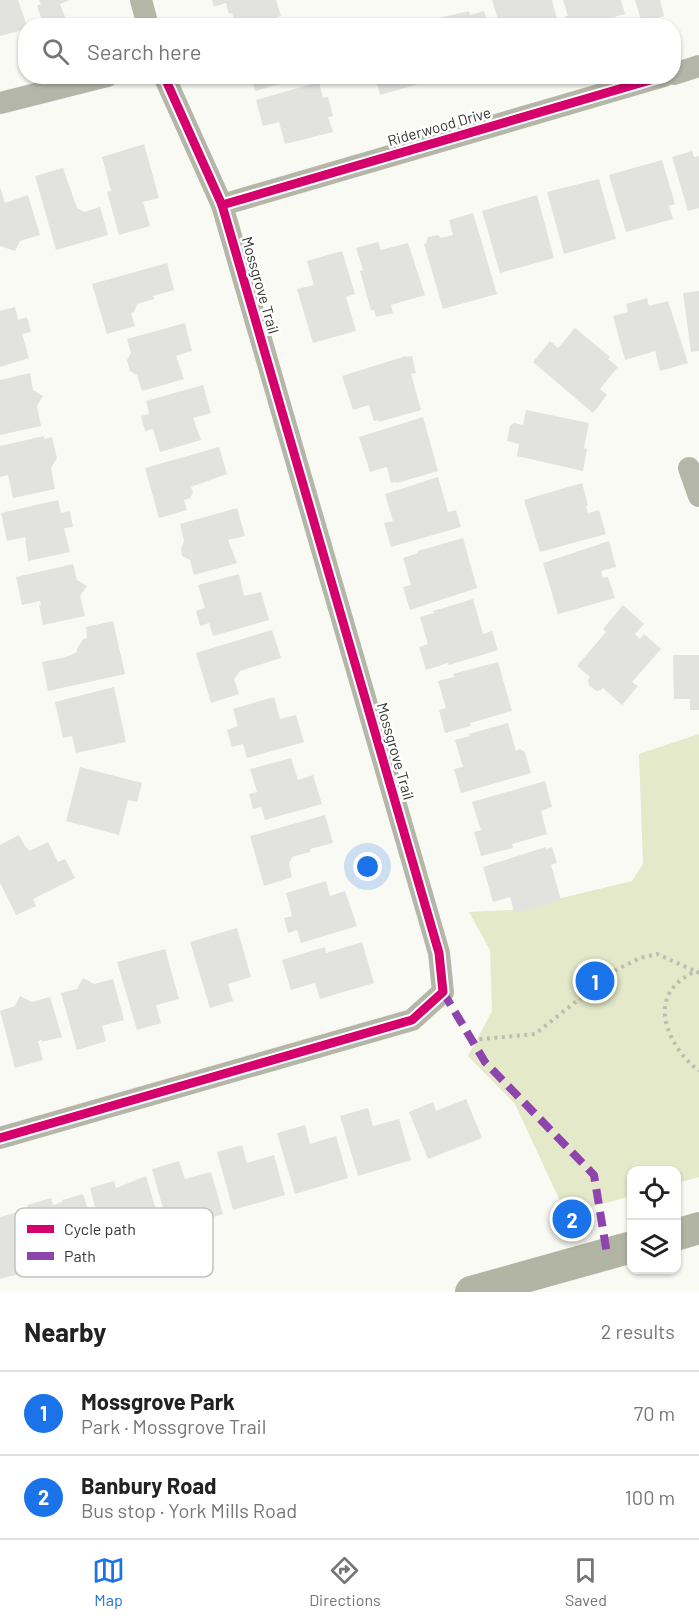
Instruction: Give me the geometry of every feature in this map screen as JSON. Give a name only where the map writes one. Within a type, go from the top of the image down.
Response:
[{"type":"main road","points":[[681,1233],[699,1228]]},
{"type":"main road","points":[[471,1292],[509,1287],[627,1249]]},
{"type":"street","points":[[141,0],[146,18]]},
{"type":"street","points":[[681,72],[699,66]]},
{"type":"street","points":[[0,103],[76,84]]},
{"type":"street","name":"Mossgrove Trail","points":[[0,1138],[412,1020],[442,992],[439,952],[222,205],[168,84]]},
{"type":"street","name":"Riderwood Drive","points":[[222,205],[637,84]]},
{"type":"street","points":[[689,468],[699,496]]},
{"type":"path","points":[[472,1040],[535,1034],[616,970],[640,958],[657,954],[697,972]]},
{"type":"path","points":[[697,972],[680,980],[669,994],[665,1015],[669,1033],[682,1054],[699,1071]]},
{"type":"green space","points":[[699,734],[699,1177],[681,1182],[681,1166],[627,1166],[627,1197],[566,1214],[515,1104],[468,1056],[492,1011],[490,950],[469,912],[512,910],[632,881],[643,864],[639,754]]},
{"type":"building","points":[[0,0],[18,0],[24,18],[18,18],[18,31],[0,36]]},
{"type":"building","points":[[39,0],[70,0],[60,4],[65,18],[41,18],[37,6],[41,4]]},
{"type":"building","points":[[212,0],[276,0],[281,16],[234,18],[232,13],[229,14],[226,3],[214,7]]},
{"type":"building","points":[[492,0],[552,0],[557,18],[498,18]]},
{"type":"building","points":[[563,0],[621,0],[625,14],[610,18],[565,18],[565,16],[568,16]]},
{"type":"building","points":[[635,0],[660,0],[664,16],[640,18]]},
{"type":"building","points":[[469,11],[470,15],[484,11],[486,18],[439,18]]},
{"type":"building","points":[[253,84],[280,84],[255,91]]},
{"type":"building","points":[[312,84],[320,84],[323,98],[328,97],[333,116],[328,117],[333,132],[285,144],[279,122],[263,126],[256,100]]},
{"type":"building","points":[[377,84],[420,84],[380,95]]},
{"type":"building","points":[[144,144],[159,198],[143,202],[150,226],[119,235],[107,192],[111,191],[102,157]]},
{"type":"building","points":[[692,151],[694,157],[699,156],[699,208],[688,211],[672,157]]},
{"type":"building","points":[[662,160],[675,204],[669,206],[673,219],[626,232],[609,175]]},
{"type":"building","points":[[63,168],[77,208],[84,212],[100,207],[108,235],[56,250],[35,176]]},
{"type":"building","points":[[599,179],[616,239],[564,254],[547,192]]},
{"type":"building","points":[[0,187],[5,203],[28,195],[40,235],[20,241],[15,251],[0,246]]},
{"type":"building","points":[[537,195],[554,258],[500,273],[482,211]]},
{"type":"building","points":[[473,213],[497,294],[443,309],[424,244],[428,237],[438,235],[441,238],[453,235],[449,220]]},
{"type":"building","points":[[378,242],[381,250],[408,243],[425,295],[391,305],[393,313],[376,317],[374,310],[371,310],[356,248]]},
{"type":"building","points":[[342,251],[355,294],[346,297],[356,331],[313,343],[297,289],[314,285],[307,261]]},
{"type":"building","points":[[167,263],[174,290],[153,296],[154,299],[137,304],[134,312],[131,313],[135,326],[107,334],[92,284]]},
{"type":"building","points":[[699,291],[699,351],[691,352],[683,293]]},
{"type":"building","points":[[647,298],[649,306],[668,301],[688,363],[660,371],[655,351],[625,360],[613,316],[628,312],[626,304]]},
{"type":"building","points":[[15,307],[18,320],[27,317],[31,332],[22,334],[29,358],[0,367],[0,311]]},
{"type":"building","points":[[185,323],[192,351],[176,356],[184,379],[142,391],[137,375],[130,371],[127,360],[131,353],[127,339]]},
{"type":"building","points":[[575,328],[610,357],[608,359],[618,367],[600,389],[607,395],[593,413],[533,362],[550,341],[558,348]]},
{"type":"building","points":[[412,356],[416,373],[411,374],[421,410],[379,422],[374,421],[369,405],[353,410],[342,376]]},
{"type":"building","points":[[30,373],[33,390],[43,396],[37,406],[41,426],[0,435],[0,380]]},
{"type":"building","points":[[203,385],[211,413],[193,418],[201,440],[160,452],[153,429],[145,431],[141,416],[149,414],[146,401]]},
{"type":"building","points":[[526,410],[589,423],[584,448],[587,449],[583,471],[517,456],[519,444],[507,441],[510,426],[514,423],[523,425]]},
{"type":"building","points":[[423,417],[438,471],[397,483],[391,483],[387,467],[370,472],[359,437]]},
{"type":"building","points":[[44,436],[44,439],[52,437],[57,458],[51,468],[55,489],[13,498],[8,475],[0,477],[0,446]]},
{"type":"building","points":[[219,447],[227,474],[191,487],[193,492],[190,498],[184,500],[187,510],[159,518],[145,468]]},
{"type":"building","points":[[438,477],[448,512],[456,510],[461,527],[391,547],[384,523],[393,521],[385,494]]},
{"type":"building","points":[[582,483],[588,513],[599,510],[606,534],[540,552],[524,500]]},
{"type":"building","points":[[58,500],[61,513],[70,511],[73,527],[64,528],[70,552],[28,561],[25,537],[7,541],[1,513]]},
{"type":"building","points":[[237,508],[245,536],[228,540],[237,563],[194,575],[190,560],[182,556],[181,549],[184,541],[180,524]]},
{"type":"building","points":[[463,538],[477,588],[410,610],[403,587],[411,585],[403,558],[418,553],[418,551]]},
{"type":"building","points":[[609,541],[616,567],[601,571],[603,578],[608,577],[615,598],[558,614],[543,563]]},
{"type":"building","points":[[73,564],[77,580],[87,586],[80,596],[85,616],[43,625],[40,601],[22,605],[16,577]]},
{"type":"building","points":[[239,574],[244,596],[261,592],[269,620],[213,636],[209,623],[200,626],[196,611],[205,608],[198,585]]},
{"type":"building","points":[[473,599],[483,634],[492,631],[498,650],[426,670],[419,647],[428,644],[420,617]]},
{"type":"building","points":[[623,605],[644,624],[635,634],[640,639],[644,634],[661,649],[632,682],[638,686],[622,705],[603,688],[596,691],[589,685],[590,677],[577,666],[606,632],[603,629]]},
{"type":"building","points":[[113,621],[125,674],[48,691],[42,662],[77,652],[83,639],[87,638],[86,627]]},
{"type":"building","points":[[272,630],[281,658],[240,671],[234,679],[239,694],[211,703],[196,653]]},
{"type":"building","points":[[673,655],[699,655],[699,710],[690,710],[690,699],[674,699]]},
{"type":"building","points":[[498,662],[512,711],[445,733],[439,710],[446,708],[438,681],[454,677],[453,674]]},
{"type":"building","points":[[114,687],[126,742],[76,753],[72,736],[63,738],[55,702]]},
{"type":"building","points":[[274,697],[280,719],[296,715],[304,742],[247,758],[243,744],[232,747],[227,730],[238,726],[233,709]]},
{"type":"building","points":[[508,723],[516,751],[520,749],[525,752],[531,773],[461,793],[454,769],[463,767],[455,740]]},
{"type":"building","points":[[291,758],[298,780],[313,775],[322,804],[265,820],[261,807],[253,809],[249,794],[257,792],[250,769]]},
{"type":"building","points":[[80,767],[142,783],[137,802],[128,800],[119,835],[66,821]]},
{"type":"building","points":[[545,781],[552,807],[541,811],[547,834],[512,844],[513,848],[481,856],[474,832],[481,830],[472,802]]},
{"type":"building","points":[[325,815],[333,843],[292,857],[289,864],[292,877],[264,886],[250,836]]},
{"type":"building","points":[[19,835],[29,851],[48,842],[58,862],[65,859],[75,878],[33,899],[36,906],[16,915],[0,883],[0,845]]},
{"type":"building","points":[[546,847],[546,849],[552,847],[557,863],[551,865],[561,900],[519,912],[514,912],[510,897],[493,902],[483,867]]},
{"type":"building","points":[[326,881],[330,896],[345,891],[357,926],[301,943],[297,930],[288,933],[284,918],[292,916],[286,893]]},
{"type":"building","points":[[237,928],[251,977],[228,984],[233,1001],[210,1008],[190,942]]},
{"type":"building","points":[[362,942],[374,983],[320,999],[315,983],[291,990],[282,960],[325,947],[326,953]]},
{"type":"building","points":[[165,949],[179,999],[156,1005],[161,1023],[137,1030],[117,962]]},
{"type":"building","points":[[83,978],[94,984],[113,979],[124,1020],[102,1026],[106,1041],[77,1050],[61,993],[77,989]]},
{"type":"building","points":[[20,996],[32,1002],[50,997],[62,1037],[38,1041],[43,1060],[15,1068],[0,1011],[15,1006]]},
{"type":"building","points":[[466,1099],[482,1138],[428,1159],[409,1112],[433,1102],[436,1111]]},
{"type":"building","points":[[368,1108],[373,1126],[399,1119],[411,1160],[358,1176],[340,1116]]},
{"type":"building","points":[[305,1125],[310,1144],[336,1136],[348,1178],[295,1194],[277,1133]]},
{"type":"building","points":[[242,1145],[247,1163],[274,1155],[285,1195],[233,1210],[217,1152]]},
{"type":"building","points":[[179,1161],[185,1179],[211,1172],[223,1214],[213,1217],[213,1208],[163,1208],[152,1169]]},
{"type":"building","points":[[146,1176],[155,1208],[95,1208],[90,1188],[114,1181],[116,1188]]},
{"type":"building","points":[[83,1194],[87,1208],[28,1208],[27,1205],[51,1198],[53,1205]]},
{"type":"building","points":[[15,1213],[15,1275],[0,1279],[0,1217]]},
{"type":"marked path","points":[[443,992],[485,1062],[594,1175],[607,1254]]},
{"type":"cycle path","points":[[0,1138],[412,1020],[443,992],[439,953],[222,205],[168,84]]},
{"type":"cycle path","points":[[222,205],[637,84]]},
{"type":"place","name":"Mossgrove Park","points":[[595,981]]},
{"type":"place","name":"Banbury Road","points":[[572,1219]]}]
